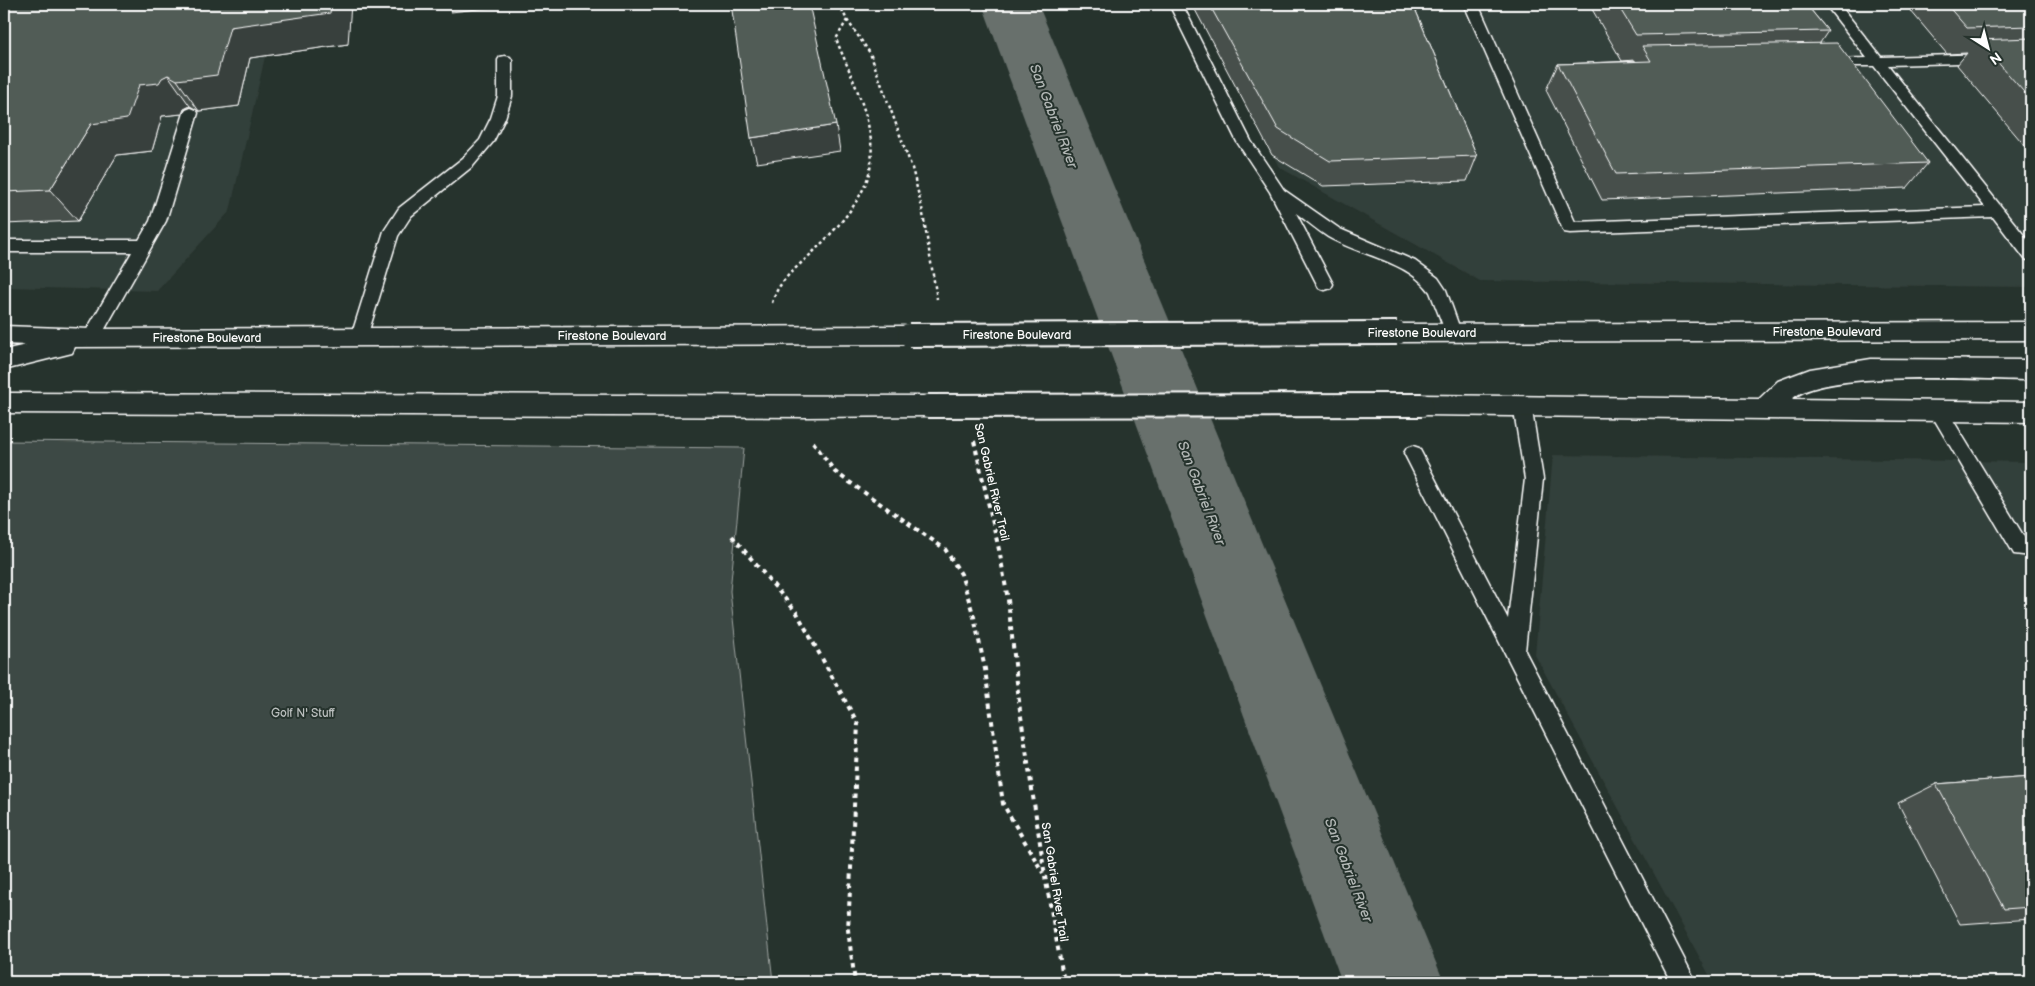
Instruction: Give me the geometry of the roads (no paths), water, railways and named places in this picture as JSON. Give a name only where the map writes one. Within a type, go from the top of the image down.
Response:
[{"type":"main road","name":"Firestone Boulevard","points":[[4,335],[91,338],[2031,331]]},
{"type":"main road","points":[[4,360],[91,338]]},
{"type":"main road","points":[[1764,410],[1787,388],[1820,376],[1871,369],[2031,370]]},
{"type":"main road","points":[[4,403],[806,407],[1422,405],[2031,412]]},
{"type":"lane","points":[[1175,4],[1244,142],[1277,191],[1325,284]]},
{"type":"lane","points":[[1471,4],[1570,228],[1996,212]]},
{"type":"lane","points":[[1832,4],[2031,255]]},
{"type":"lane","points":[[1814,63],[2031,57]]},
{"type":"lane","points":[[359,337],[390,235],[405,212],[468,162],[486,142],[498,118],[505,96],[505,60]]},
{"type":"lane","points":[[91,338],[158,221],[191,112]]},
{"type":"lane","points":[[1277,191],[1334,233],[1409,265],[1432,282],[1438,290],[1454,332]]},
{"type":"lane","points":[[4,246],[143,246]]},
{"type":"lane","points":[[1515,650],[1534,479],[1522,406]]},
{"type":"lane","points":[[1940,412],[2021,548],[2031,548]]},
{"type":"lane","points":[[1413,452],[1684,982]]},
{"type":"waterway","name":"San Gabriel River","points":[[1010,4],[1393,982]]},
{"type":"park label","name":"Golf N' Stuff","points":[[303,713]]}]
